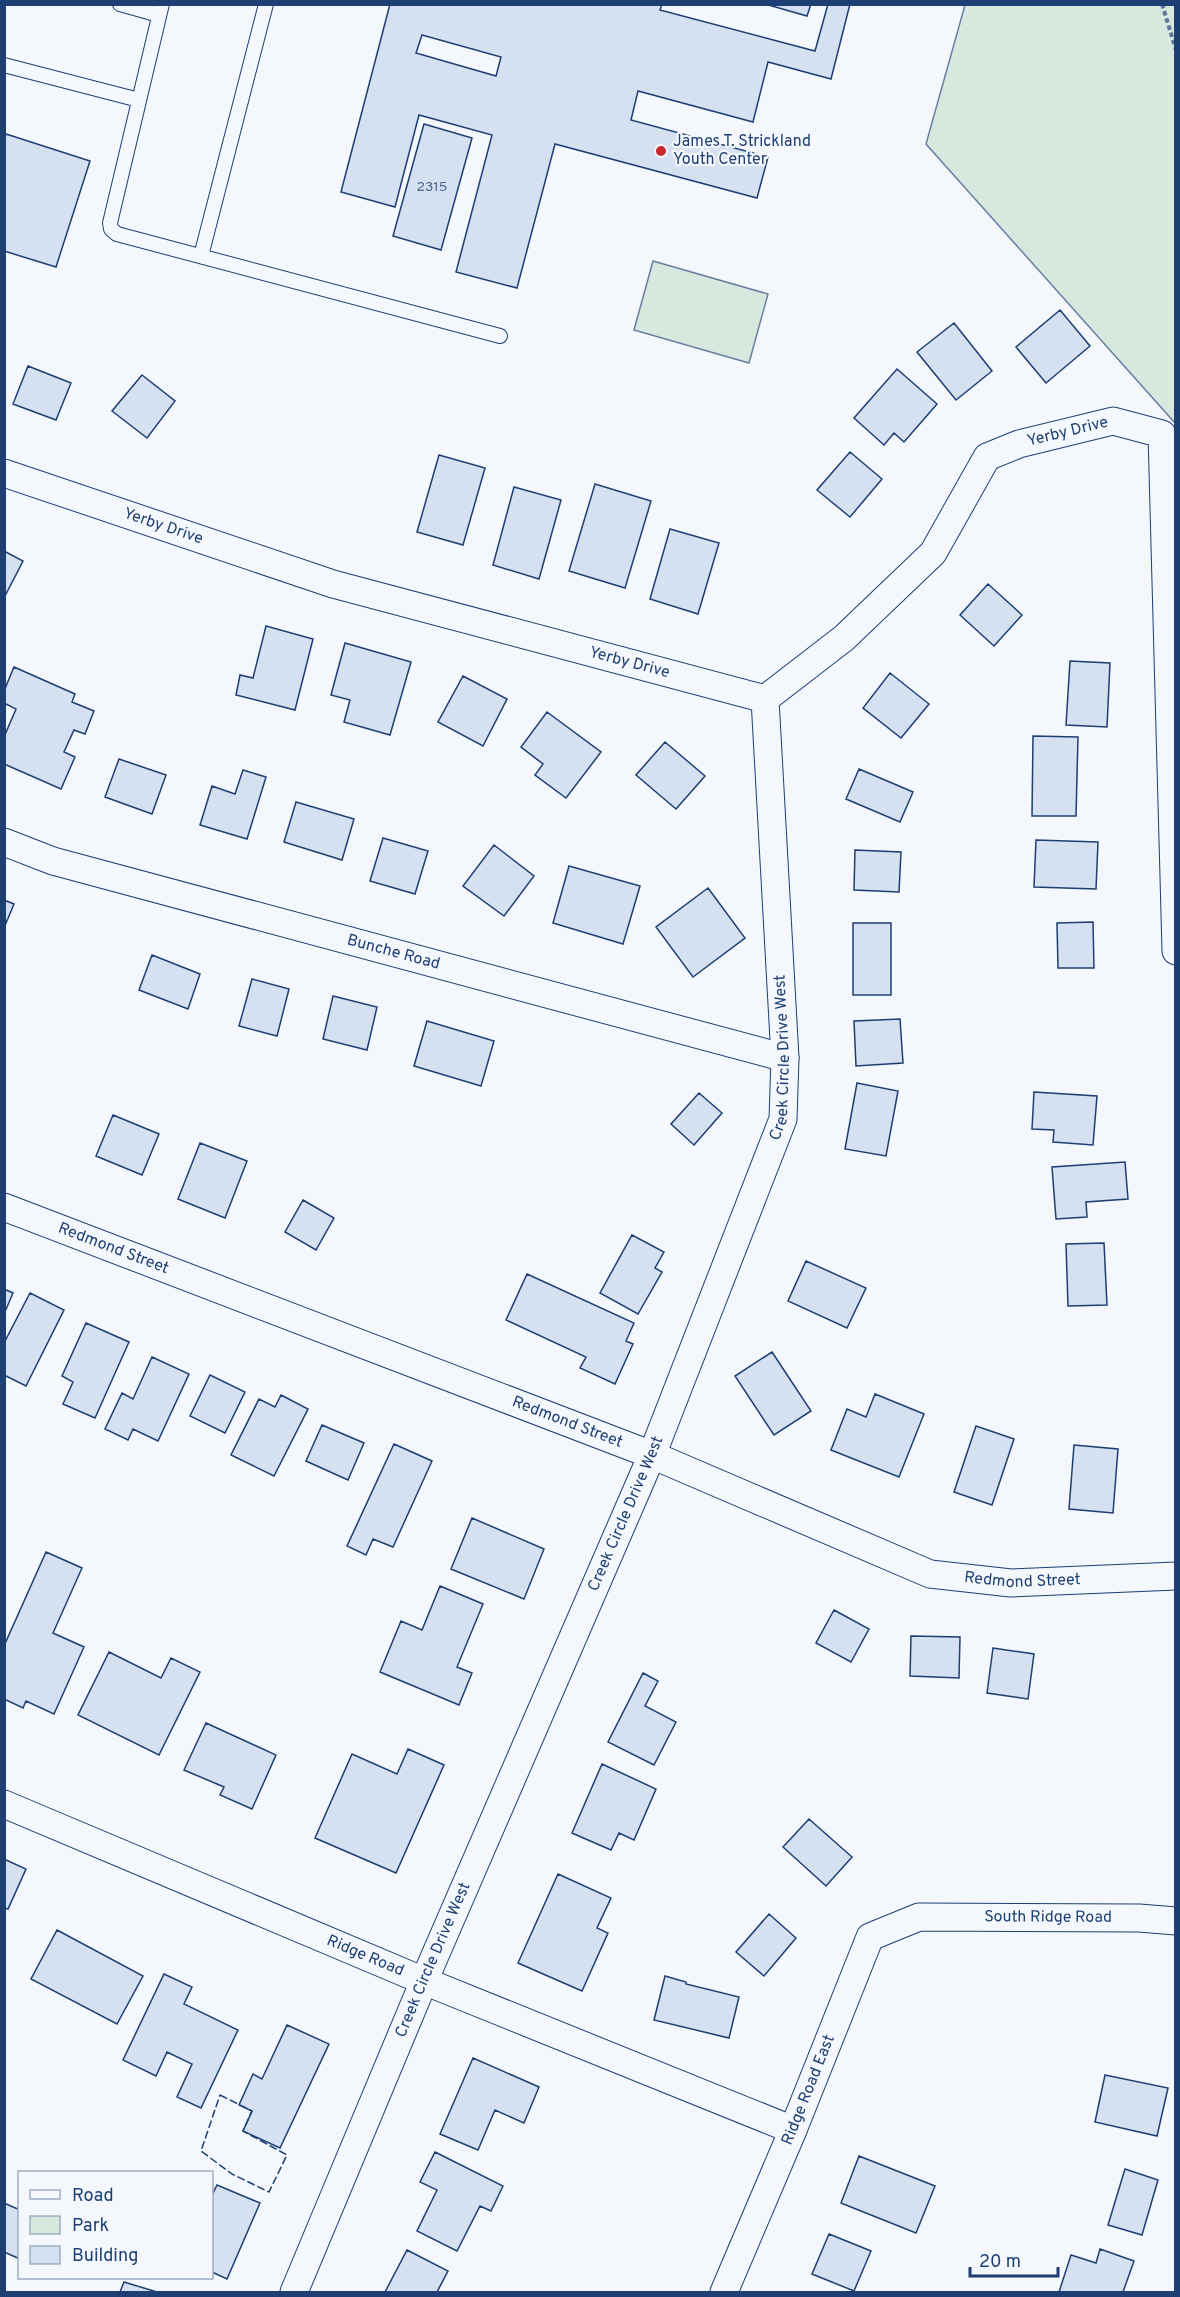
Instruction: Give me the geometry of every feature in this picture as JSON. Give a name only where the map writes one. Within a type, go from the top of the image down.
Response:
[{"type":"street","name":"Yerby Drive","points":[[4,473],[333,584],[765,699],[843,638],[933,553],[987,457],[1019,444],[1113,421],[1162,434],[1176,951]]},
{"type":"street","name":"Creek Circle Drive West","points":[[294,2292],[424,1981],[652,1455],[783,1119],[785,1058],[765,699]]},
{"type":"street","name":"Bunche Road","points":[[4,842],[53,861],[785,1058]]},
{"type":"street","name":"Redmond Street","points":[[4,1207],[652,1455],[930,1574],[1011,1584],[1176,1576]]},
{"type":"street","name":"Ridge Road","points":[[4,1804],[424,1981],[793,2130]]},
{"type":"street","name":"South Ridge Road","points":[[919,1917],[1139,1918],[1176,1921]]},
{"type":"street","name":"Ridge Road East","points":[[724,2292],[793,2130],[870,1937],[919,1917]]},
{"type":"lane","points":[[120,4],[161,10],[110,223],[111,229],[117,234],[500,336]]},
{"type":"lane","points":[[201,256],[266,4]]},
{"type":"lane","points":[[4,65],[139,100]]},
{"type":"path","points":[[1162,4],[1176,50]]},
{"type":"green space","points":[[965,5],[1175,5],[1175,423],[926,144]]},
{"type":"green space","points":[[653,261],[768,294],[749,363],[634,330]]},
{"type":"building","name":"James T. Strickland Youth Center","points":[[390,4],[662,4],[660,10],[815,51],[828,4],[850,4],[831,79],[768,62],[753,122],[638,91],[631,120],[768,157],[757,198],[555,144],[517,288],[456,272],[492,135],[419,115],[395,207],[341,192]],"holes":[[[422,35],[501,57],[496,76],[416,53]]]},
{"type":"building","points":[[765,4],[811,4],[807,16]]},
{"type":"building","points":[[424,124],[472,138],[441,250],[393,236]]},
{"type":"building","points":[[6,134],[90,161],[56,267],[4,251],[4,140]]},
{"type":"building","points":[[1060,310],[1090,346],[1046,383],[1016,347]]},
{"type":"building","points":[[954,323],[992,371],[956,400],[917,352]]},
{"type":"building","points":[[28,366],[71,383],[56,420],[13,404]]},
{"type":"building","points":[[897,369],[937,404],[904,442],[894,433],[884,445],[854,418]]},
{"type":"building","points":[[142,375],[175,401],[147,438],[112,411]]},
{"type":"building","points":[[850,452],[882,479],[850,517],[817,490]]},
{"type":"building","points":[[439,455],[485,468],[463,545],[417,532]]},
{"type":"building","points":[[595,484],[651,501],[625,588],[569,571]]},
{"type":"building","points":[[514,487],[561,500],[539,579],[493,565]]},
{"type":"building","points":[[670,529],[719,543],[698,614],[650,599]]},
{"type":"building","points":[[4,551],[23,561],[6,594],[4,593]]},
{"type":"building","points":[[988,584],[1022,615],[994,646],[960,615]]},
{"type":"building","points":[[266,626],[313,639],[295,710],[236,695],[240,675],[253,678]]},
{"type":"building","points":[[345,643],[411,662],[390,735],[344,722],[350,700],[331,695]]},
{"type":"building","points":[[1070,661],[1110,663],[1107,727],[1066,725]]},
{"type":"building","points":[[14,667],[75,694],[72,702],[94,711],[85,734],[74,730],[64,752],[75,757],[61,789],[4,764],[4,737],[16,709],[4,703],[4,691]]},
{"type":"building","points":[[890,673],[929,704],[901,738],[863,708]]},
{"type":"building","points":[[463,676],[507,699],[483,746],[438,722]]},
{"type":"building","points":[[547,712],[601,752],[566,798],[535,775],[543,764],[521,747]]},
{"type":"building","points":[[1033,736],[1078,737],[1076,816],[1032,816]]},
{"type":"building","points":[[665,742],[705,776],[676,809],[636,775]]},
{"type":"building","points":[[119,759],[166,775],[152,814],[105,797]]},
{"type":"building","points":[[859,769],[913,792],[900,822],[846,799]]},
{"type":"building","points":[[243,770],[266,777],[247,839],[200,825],[212,786],[235,794]]},
{"type":"building","points":[[296,802],[354,819],[342,860],[284,842]]},
{"type":"building","points":[[383,838],[428,851],[415,894],[370,881]]},
{"type":"building","points":[[1036,840],[1098,842],[1096,889],[1034,887]]},
{"type":"building","points":[[494,845],[534,876],[504,916],[463,886]]},
{"type":"building","points":[[855,850],[901,852],[899,892],[854,890]]},
{"type":"building","points":[[569,866],[640,886],[623,944],[553,923]]},
{"type":"building","points":[[708,888],[745,938],[693,977],[656,927]]},
{"type":"building","points":[[4,900],[14,904],[4,928]]},
{"type":"building","points":[[1093,922],[1094,968],[1058,968],[1057,923]]},
{"type":"building","points":[[853,923],[891,923],[891,995],[853,995]]},
{"type":"building","points":[[152,955],[200,974],[188,1009],[139,990]]},
{"type":"building","points":[[252,979],[289,989],[277,1036],[239,1026]]},
{"type":"building","points":[[333,996],[377,1007],[367,1050],[323,1039]]},
{"type":"building","points":[[900,1019],[903,1063],[856,1066],[854,1021]]},
{"type":"building","points":[[427,1021],[494,1041],[481,1086],[414,1066]]},
{"type":"building","points":[[857,1083],[898,1091],[886,1156],[845,1149]]},
{"type":"building","points":[[1034,1092],[1097,1096],[1093,1145],[1053,1142],[1054,1130],[1032,1129]]},
{"type":"building","points":[[699,1093],[722,1113],[694,1145],[671,1124]]},
{"type":"building","points":[[113,1115],[159,1134],[142,1175],[96,1156]]},
{"type":"building","points":[[200,1143],[247,1161],[225,1218],[178,1199]]},
{"type":"building","points":[[1125,1162],[1128,1199],[1086,1202],[1087,1217],[1056,1219],[1052,1167]]},
{"type":"building","points":[[303,1200],[334,1218],[316,1250],[285,1232]]},
{"type":"building","points":[[632,1235],[664,1252],[655,1268],[662,1272],[638,1314],[600,1293]]},
{"type":"building","points":[[1104,1243],[1107,1305],[1068,1306],[1066,1244]]},
{"type":"building","points":[[806,1261],[866,1288],[847,1328],[788,1301]]},
{"type":"building","points":[[527,1274],[634,1323],[626,1341],[633,1344],[615,1384],[580,1368],[586,1357],[506,1320]]},
{"type":"building","points":[[4,1289],[13,1293],[4,1314]]},
{"type":"building","points":[[30,1293],[64,1310],[26,1386],[4,1375],[4,1343]]},
{"type":"building","points":[[86,1323],[129,1342],[95,1418],[63,1404],[73,1382],[62,1376]]},
{"type":"building","points":[[772,1352],[811,1411],[774,1435],[735,1376]]},
{"type":"building","points":[[152,1357],[189,1374],[158,1441],[133,1429],[128,1440],[105,1429],[122,1393],[133,1399]]},
{"type":"building","points":[[210,1375],[245,1392],[225,1433],[190,1416]]},
{"type":"building","points":[[875,1394],[924,1414],[899,1477],[831,1450],[847,1409],[866,1417]]},
{"type":"building","points":[[281,1395],[308,1409],[274,1476],[231,1455],[259,1399],[275,1407]]},
{"type":"building","points":[[322,1425],[364,1443],[348,1480],[306,1461]]},
{"type":"building","points":[[976,1426],[1014,1439],[992,1505],[954,1492]]},
{"type":"building","points":[[394,1444],[432,1461],[393,1547],[373,1539],[366,1555],[347,1546]]},
{"type":"building","points":[[1074,1445],[1118,1449],[1113,1513],[1069,1509]]},
{"type":"building","points":[[472,1518],[544,1549],[524,1599],[451,1569]]},
{"type":"building","points":[[46,1552],[82,1568],[53,1633],[84,1647],[54,1714],[26,1701],[23,1708],[4,1699],[4,1646]]},
{"type":"building","points":[[440,1586],[483,1604],[457,1667],[472,1673],[459,1705],[380,1672],[401,1621],[422,1630]]},
{"type":"building","points":[[834,1610],[869,1629],[851,1662],[816,1643]]},
{"type":"building","points":[[911,1636],[960,1637],[959,1678],[910,1676]]},
{"type":"building","points":[[993,1648],[1034,1654],[1028,1699],[987,1693]]},
{"type":"building","points":[[109,1652],[161,1678],[171,1658],[200,1672],[159,1755],[78,1715]]},
{"type":"building","points":[[643,1673],[658,1681],[645,1706],[676,1722],[654,1765],[608,1742]]},
{"type":"building","points":[[206,1723],[276,1755],[252,1809],[220,1795],[224,1787],[184,1770]]},
{"type":"building","points":[[408,1749],[444,1765],[396,1873],[315,1838],[352,1754],[397,1774]]},
{"type":"building","points":[[602,1764],[656,1789],[634,1840],[619,1833],[611,1850],[572,1833]]},
{"type":"building","points":[[809,1819],[852,1857],[826,1886],[783,1847]]},
{"type":"building","points":[[4,1859],[26,1869],[8,1909],[4,1908]]},
{"type":"building","points":[[558,1874],[611,1898],[597,1928],[608,1933],[582,1991],[518,1963]]},
{"type":"building","points":[[769,1914],[796,1938],[764,1976],[736,1952]]},
{"type":"building","points":[[57,1930],[143,1976],[117,2024],[31,1979]]},
{"type":"building","points":[[164,1974],[192,1987],[184,2004],[238,2030],[201,2108],[177,2097],[192,2064],[167,2052],[156,2076],[123,2060]]},
{"type":"building","points":[[665,1976],[686,1982],[686,1984],[739,1997],[729,2038],[654,2020]]},
{"type":"building","points":[[287,2025],[329,2044],[280,2148],[243,2131],[252,2111],[239,2105],[253,2074],[262,2079]]},
{"type":"building","points":[[473,2058],[539,2087],[524,2123],[495,2110],[478,2150],[440,2134]]},
{"type":"building","points":[[1105,2075],[1168,2088],[1157,2136],[1095,2122]]},
{"type":"building","points":[[435,2152],[503,2186],[491,2211],[480,2206],[457,2251],[417,2231],[437,2190],[420,2182]]},
{"type":"building","points":[[859,2156],[935,2186],[916,2233],[841,2203]]},
{"type":"building","points":[[1125,2169],[1158,2180],[1142,2235],[1108,2225]]},
{"type":"building","points":[[217,2185],[260,2203],[227,2279],[213,2272],[213,2193]]},
{"type":"building","points":[[4,2203],[18,2209],[18,2258],[4,2252]]},
{"type":"building","points":[[829,2234],[871,2251],[854,2291],[812,2274]]},
{"type":"building","points":[[1100,2249],[1134,2261],[1123,2292],[1059,2292],[1071,2255],[1096,2263]]},
{"type":"building","points":[[407,2250],[448,2271],[437,2292],[385,2292]]},
{"type":"building","points":[[124,2282],[157,2292],[120,2292]]},
{"type":"fence","points":[[220,2095],[252,2111],[243,2131],[287,2155],[269,2192],[232,2174],[201,2151],[220,2095]]},
{"type":"place","name":"James T. Strickland Youth Center","points":[[661,151]]}]
